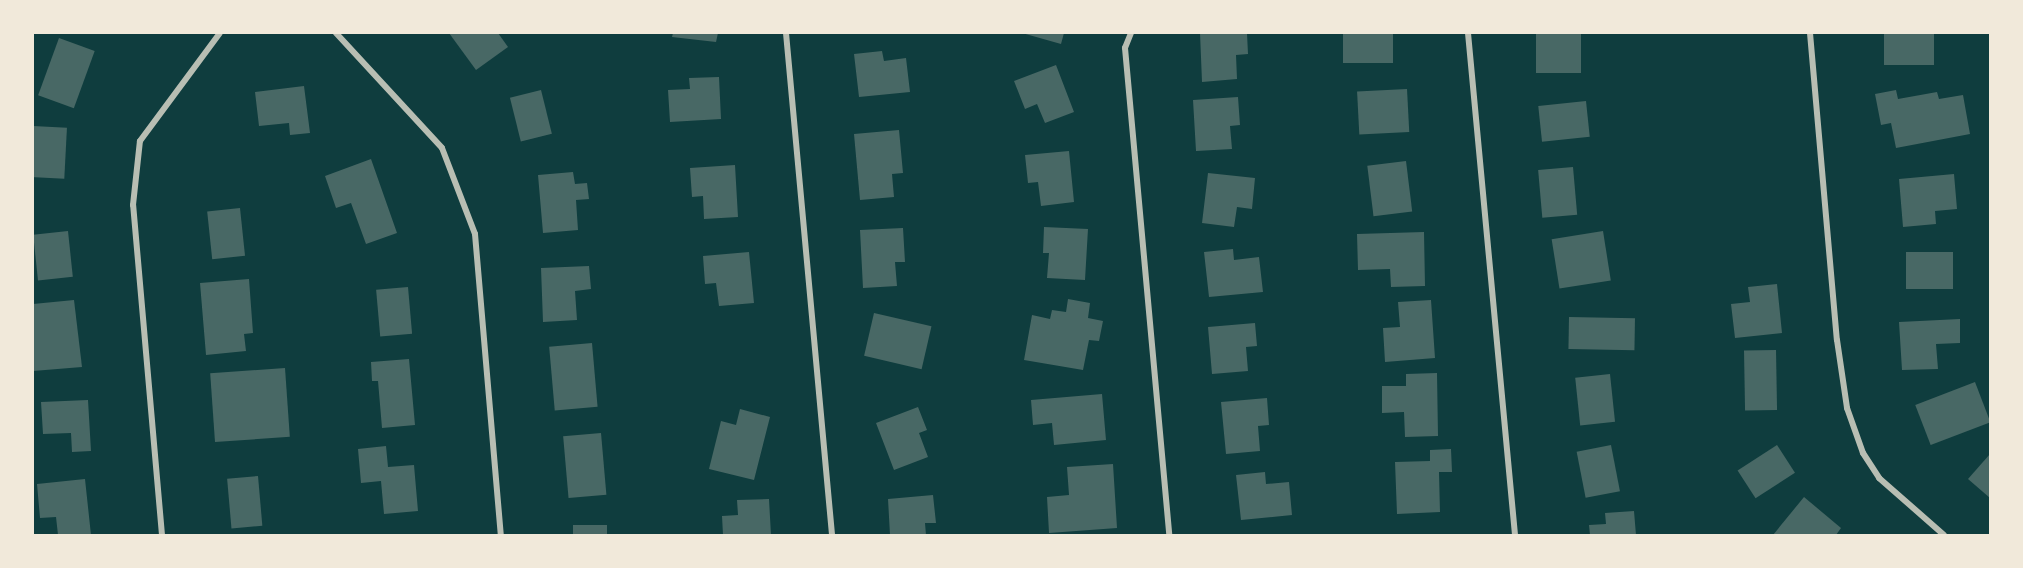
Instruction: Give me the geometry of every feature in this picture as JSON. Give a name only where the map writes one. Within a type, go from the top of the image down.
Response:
[{"type":"street","points":[[162,535],[133,205],[140,141],[220,33]]},
{"type":"street","points":[[336,33],[442,148],[475,234],[501,535]]},
{"type":"street","points":[[786,33],[832,535]]},
{"type":"street","points":[[1131,33],[1125,48],[1169,535]]},
{"type":"street","points":[[1468,33],[1515,535]]},
{"type":"street","points":[[1810,33],[1837,340],[1847,408],[1863,453],[1879,478],[1944,535]]},
{"type":"building","points":[[449,33],[498,33],[508,47],[476,70]]},
{"type":"building","points":[[673,33],[718,33],[716,42],[672,37]]},
{"type":"building","points":[[1022,33],[1064,33],[1061,44]]},
{"type":"building","points":[[1200,33],[1247,33],[1248,54],[1236,55],[1237,79],[1202,82]]},
{"type":"building","points":[[1343,33],[1393,33],[1393,63],[1343,63]]},
{"type":"building","points":[[1536,33],[1581,33],[1581,73],[1536,73]]},
{"type":"building","points":[[1884,33],[1934,33],[1934,65],[1884,65]]},
{"type":"building","points":[[59,38],[95,51],[74,108],[38,95]]},
{"type":"building","points":[[882,51],[884,61],[906,58],[910,92],[859,97],[854,54]]},
{"type":"building","points":[[1056,65],[1074,112],[1045,123],[1037,104],[1025,109],[1014,81]]},
{"type":"building","points":[[719,77],[721,119],[670,122],[668,90],[690,89],[689,78]]},
{"type":"building","points":[[304,86],[310,133],[290,135],[289,123],[259,126],[255,92]]},
{"type":"building","points":[[1407,89],[1409,132],[1359,135],[1357,92]]},
{"type":"building","points":[[541,90],[552,134],[521,141],[510,98]]},
{"type":"building","points":[[1896,90],[1898,99],[1937,92],[1939,99],[1963,95],[1970,134],[1896,148],[1891,123],[1881,125],[1875,94]]},
{"type":"building","points":[[1238,97],[1240,125],[1230,126],[1232,149],[1196,151],[1193,100]]},
{"type":"building","points":[[1586,101],[1590,137],[1542,142],[1538,106]]},
{"type":"building","points":[[33,126],[67,128],[64,179],[33,177]]},
{"type":"building","points":[[899,130],[903,173],[892,174],[894,197],[860,200],[854,134]]},
{"type":"building","points":[[1069,151],[1074,202],[1041,206],[1038,182],[1028,183],[1025,155]]},
{"type":"building","points":[[371,159],[397,233],[366,244],[351,203],[336,208],[325,176]]},
{"type":"building","points":[[1406,161],[1412,212],[1374,216],[1367,166]]},
{"type":"building","points":[[735,165],[738,217],[704,219],[703,196],[692,197],[690,168]]},
{"type":"building","points":[[1573,167],[1577,215],[1542,218],[1538,170]]},
{"type":"building","points":[[573,172],[575,184],[587,183],[589,199],[576,200],[578,230],[543,233],[538,175]]},
{"type":"building","points":[[1208,173],[1255,178],[1252,209],[1237,207],[1234,227],[1202,223]]},
{"type":"building","points":[[1954,174],[1957,209],[1935,211],[1936,224],[1903,227],[1899,179]]},
{"type":"building","points":[[240,208],[245,256],[212,259],[207,211]]},
{"type":"building","points":[[1044,227],[1088,229],[1085,280],[1047,278],[1049,253],[1043,253]]},
{"type":"building","points":[[903,228],[905,262],[895,262],[897,286],[863,288],[860,230]]},
{"type":"building","points":[[68,231],[73,277],[38,280],[33,235]]},
{"type":"building","points":[[1603,231],[1611,280],[1559,289],[1552,239]]},
{"type":"building","points":[[1424,232],[1425,286],[1391,287],[1390,269],[1358,270],[1357,234]]},
{"type":"building","points":[[1233,249],[1234,260],[1259,257],[1263,292],[1209,297],[1204,252]]},
{"type":"building","points":[[749,252],[754,303],[719,306],[716,283],[705,284],[703,256]]},
{"type":"building","points":[[1906,252],[1953,252],[1953,289],[1906,289]]},
{"type":"building","points":[[589,266],[591,289],[575,291],[577,320],[543,322],[541,268]]},
{"type":"building","points":[[249,279],[253,333],[244,334],[246,351],[206,355],[200,283]]},
{"type":"building","points":[[1777,284],[1782,333],[1735,338],[1731,304],[1750,302],[1748,287]]},
{"type":"building","points":[[408,287],[412,334],[380,337],[376,290]]},
{"type":"building","points":[[1068,299],[1090,303],[1088,318],[1103,321],[1099,341],[1089,340],[1083,370],[1024,360],[1032,315],[1050,319],[1052,310],[1066,312]]},
{"type":"building","points":[[74,300],[82,367],[33,371],[33,304]]},
{"type":"building","points":[[1431,300],[1435,358],[1385,362],[1383,328],[1400,327],[1398,302]]},
{"type":"building","points":[[874,313],[931,326],[922,369],[864,356]]},
{"type":"building","points":[[1569,317],[1635,318],[1634,350],[1568,349]]},
{"type":"building","points":[[1960,319],[1960,343],[1936,344],[1938,369],[1902,370],[1899,322]]},
{"type":"building","points":[[1255,323],[1257,346],[1246,347],[1248,371],[1212,374],[1208,327]]},
{"type":"building","points":[[592,343],[598,407],[555,411],[549,347]]},
{"type":"building","points":[[1776,350],[1777,410],[1745,411],[1744,351]]},
{"type":"building","points":[[409,359],[415,425],[382,428],[378,381],[372,381],[371,362]]},
{"type":"building","points":[[285,368],[290,437],[215,442],[210,373]]},
{"type":"building","points":[[1437,373],[1438,436],[1405,437],[1404,412],[1382,413],[1382,386],[1406,386],[1406,374]]},
{"type":"building","points":[[1610,374],[1615,422],[1580,425],[1575,378]]},
{"type":"building","points":[[1975,382],[1990,422],[1931,445],[1915,405]]},
{"type":"building","points":[[1102,394],[1106,440],[1054,445],[1052,423],[1033,425],[1031,400]]},
{"type":"building","points":[[1267,398],[1269,425],[1258,426],[1260,451],[1226,454],[1221,402]]},
{"type":"building","points":[[88,400],[91,451],[72,452],[71,433],[43,434],[41,402]]},
{"type":"building","points":[[918,407],[927,430],[919,433],[928,457],[894,470],[876,423]]},
{"type":"building","points":[[740,409],[770,417],[754,480],[709,469],[721,421],[736,425]]},
{"type":"building","points":[[601,433],[606,495],[569,498],[563,436]]},
{"type":"building","points":[[1611,445],[1620,491],[1586,498],[1577,452]]},
{"type":"building","points":[[1777,445],[1795,473],[1756,498],[1738,471]]},
{"type":"building","points":[[386,446],[388,467],[414,465],[418,511],[384,514],[381,481],[361,483],[358,449]]},
{"type":"building","points":[[1451,449],[1452,472],[1439,472],[1440,512],[1397,514],[1395,462],[1430,461],[1430,450]]},
{"type":"building","points":[[1990,454],[1990,498],[1968,479]]},
{"type":"building","points":[[1113,464],[1117,528],[1049,533],[1047,497],[1069,495],[1067,467]]},
{"type":"building","points":[[1265,472],[1266,484],[1289,482],[1292,515],[1241,520],[1236,475]]},
{"type":"building","points":[[258,476],[262,526],[231,529],[227,479]]},
{"type":"building","points":[[85,479],[91,535],[58,535],[56,517],[40,518],[37,484]]},
{"type":"building","points":[[933,495],[936,523],[925,523],[926,535],[890,535],[888,499]]},
{"type":"building","points":[[1804,497],[1841,528],[1836,535],[1773,535]]},
{"type":"building","points":[[769,499],[771,535],[723,535],[722,516],[738,515],[737,500]]},
{"type":"building","points":[[1634,511],[1636,535],[1590,535],[1589,525],[1606,524],[1605,513]]},
{"type":"building","points":[[573,525],[607,525],[607,535],[573,535]]}]
